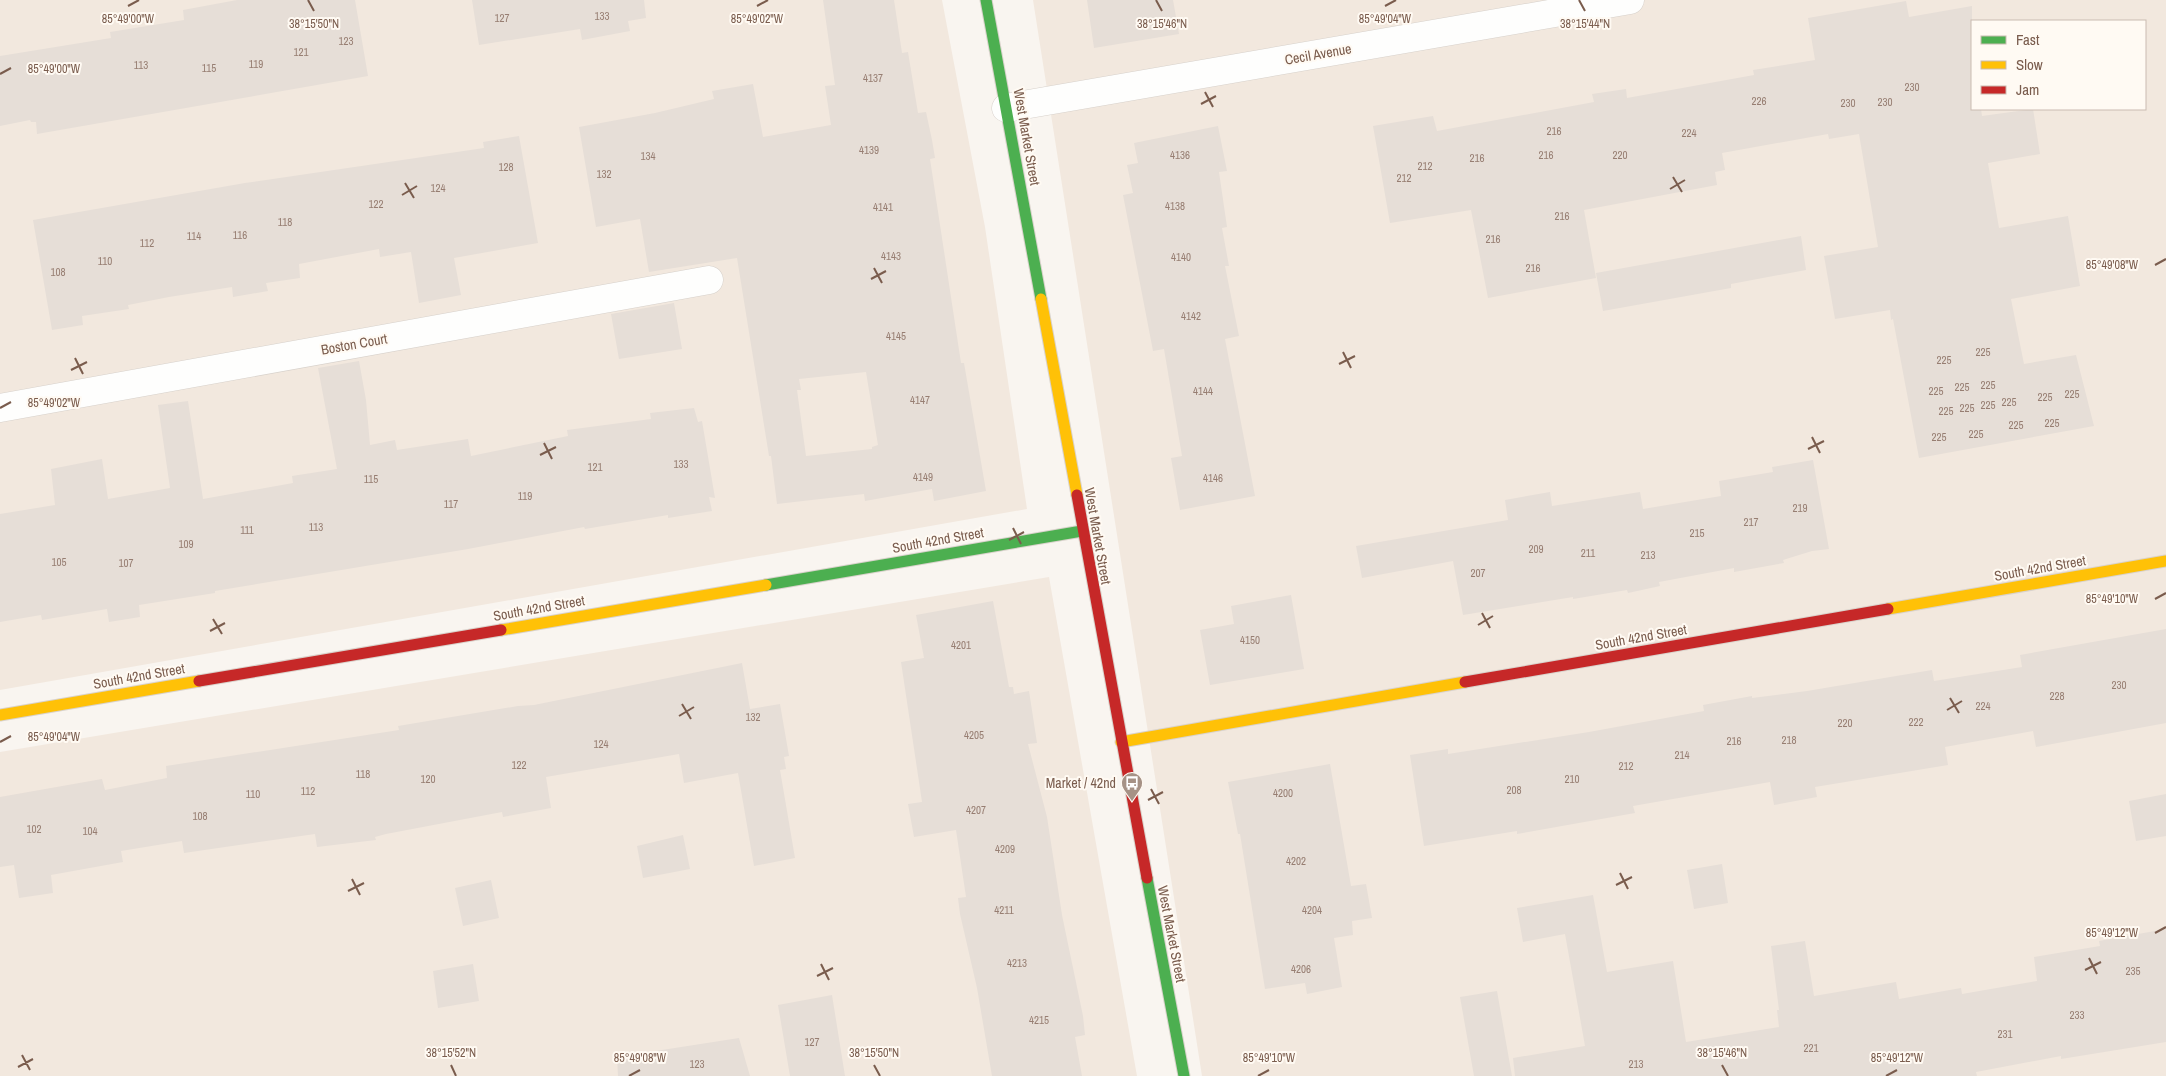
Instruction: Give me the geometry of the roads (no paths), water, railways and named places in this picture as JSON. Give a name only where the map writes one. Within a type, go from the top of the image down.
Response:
[{"type":"street","name":"West Market Street","points":[[986,0],[1082,531],[1184,1076]]},
{"type":"street","name":"Cecil Avenue","points":[[1006,108],[1630,0]]},
{"type":"street","name":"Boston Court","points":[[0,408],[709,280]]},
{"type":"street","name":"South 42nd Street","points":[[0,715],[1082,531]]},
{"type":"street","name":"South 42nd Street","points":[[1121,742],[2166,561]]},
{"type":"place","name":"Market / 42nd","points":[[1132,802]]}]
